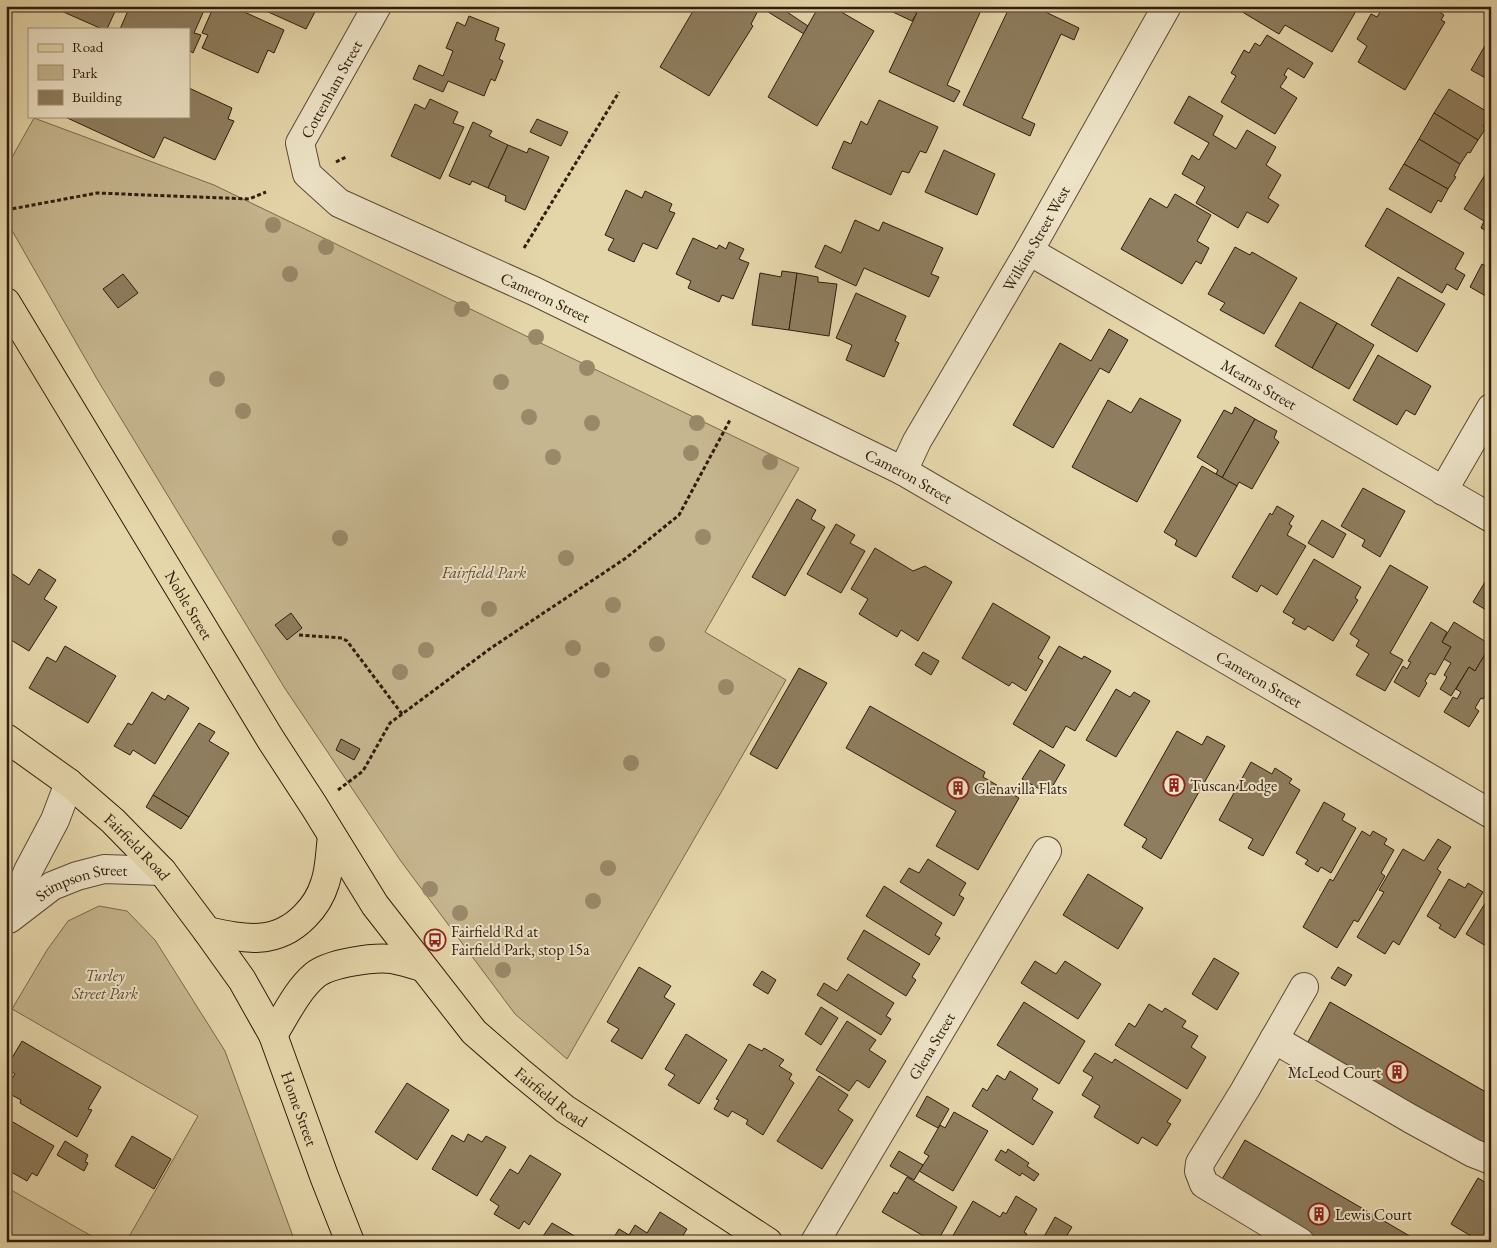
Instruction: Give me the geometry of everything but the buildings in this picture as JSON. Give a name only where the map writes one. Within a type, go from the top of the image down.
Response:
[{"type":"main road","name":"Noble Street","points":[[6,302],[266,731],[375,905]]},
{"type":"main road","name":"Fairfield Road","points":[[6,738],[69,783],[113,821],[162,871],[242,980]]},
{"type":"main road","points":[[207,930],[234,936],[263,938],[282,934],[299,922],[315,906],[326,881],[332,836]]},
{"type":"main road","name":"Fairfield Road","points":[[375,905],[474,1032],[520,1072],[565,1109],[768,1242]]},
{"type":"main road","points":[[273,1035],[299,993],[315,975],[339,964],[392,959],[422,967]]},
{"type":"main road","name":"Home Street","points":[[242,980],[273,1035],[350,1242]]},
{"type":"street","name":"Cottenham Street","points":[[307,174],[300,143],[377,6]]},
{"type":"street","name":"Wilkins Street West","points":[[903,471],[917,441],[1029,251],[1167,6]]},
{"type":"street","name":"Cameron Street","points":[[307,174],[339,203],[534,291],[903,471],[1491,814]]},
{"type":"street","name":"Mearns Street","points":[[1029,251],[1491,518]]},
{"type":"street","points":[[1443,491],[1491,408]]},
{"type":"street","name":"Stimpson Street","points":[[8,922],[28,871],[55,820],[69,783]]},
{"type":"street","name":"Glena Street","points":[[815,1242],[1046,852]]},
{"type":"street","name":"Stimpson Street","points":[[8,922],[52,886],[77,876],[104,869],[162,871]]},
{"type":"street","points":[[1300,1242],[1204,1184],[1200,1163],[1245,1090],[1304,987]]},
{"type":"street","points":[[1274,1039],[1411,1119],[1474,1153],[1491,1160]]},
{"type":"path","points":[[524,248],[619,92]]},
{"type":"path","points":[[6,210],[97,193],[249,199],[266,192]]},
{"type":"path","points":[[336,792],[363,771],[390,722],[491,648],[626,558],[679,516],[731,417]]},
{"type":"path","points":[[299,635],[342,638],[347,641],[402,714]]},
{"type":"green space","name":"Fairfield Park","points":[[34,118],[214,185],[799,468],[705,632],[786,680],[567,1059],[515,1014],[400,860],[284,687],[97,379],[6,220],[6,168]]},
{"type":"green space","name":"Turley Street Park","points":[[99,906],[127,911],[155,940],[225,1051],[295,1242],[126,1242],[198,1116],[12,1009],[47,950],[68,921]]},
{"type":"green space","points":[[6,1187],[102,1242],[6,1242]]},
{"type":"place","name":"Tuscan Lodge","points":[[1174,785]]},
{"type":"place","name":"Glenavilla Flats","points":[[958,788]]},
{"type":"place","name":"Fairfield Rd at Fairfield Park, stop 15a","points":[[435,940]]},
{"type":"place","name":"McLeod Court","points":[[1397,1072]]},
{"type":"place","name":"Lewis Court","points":[[1319,1214]]}]
